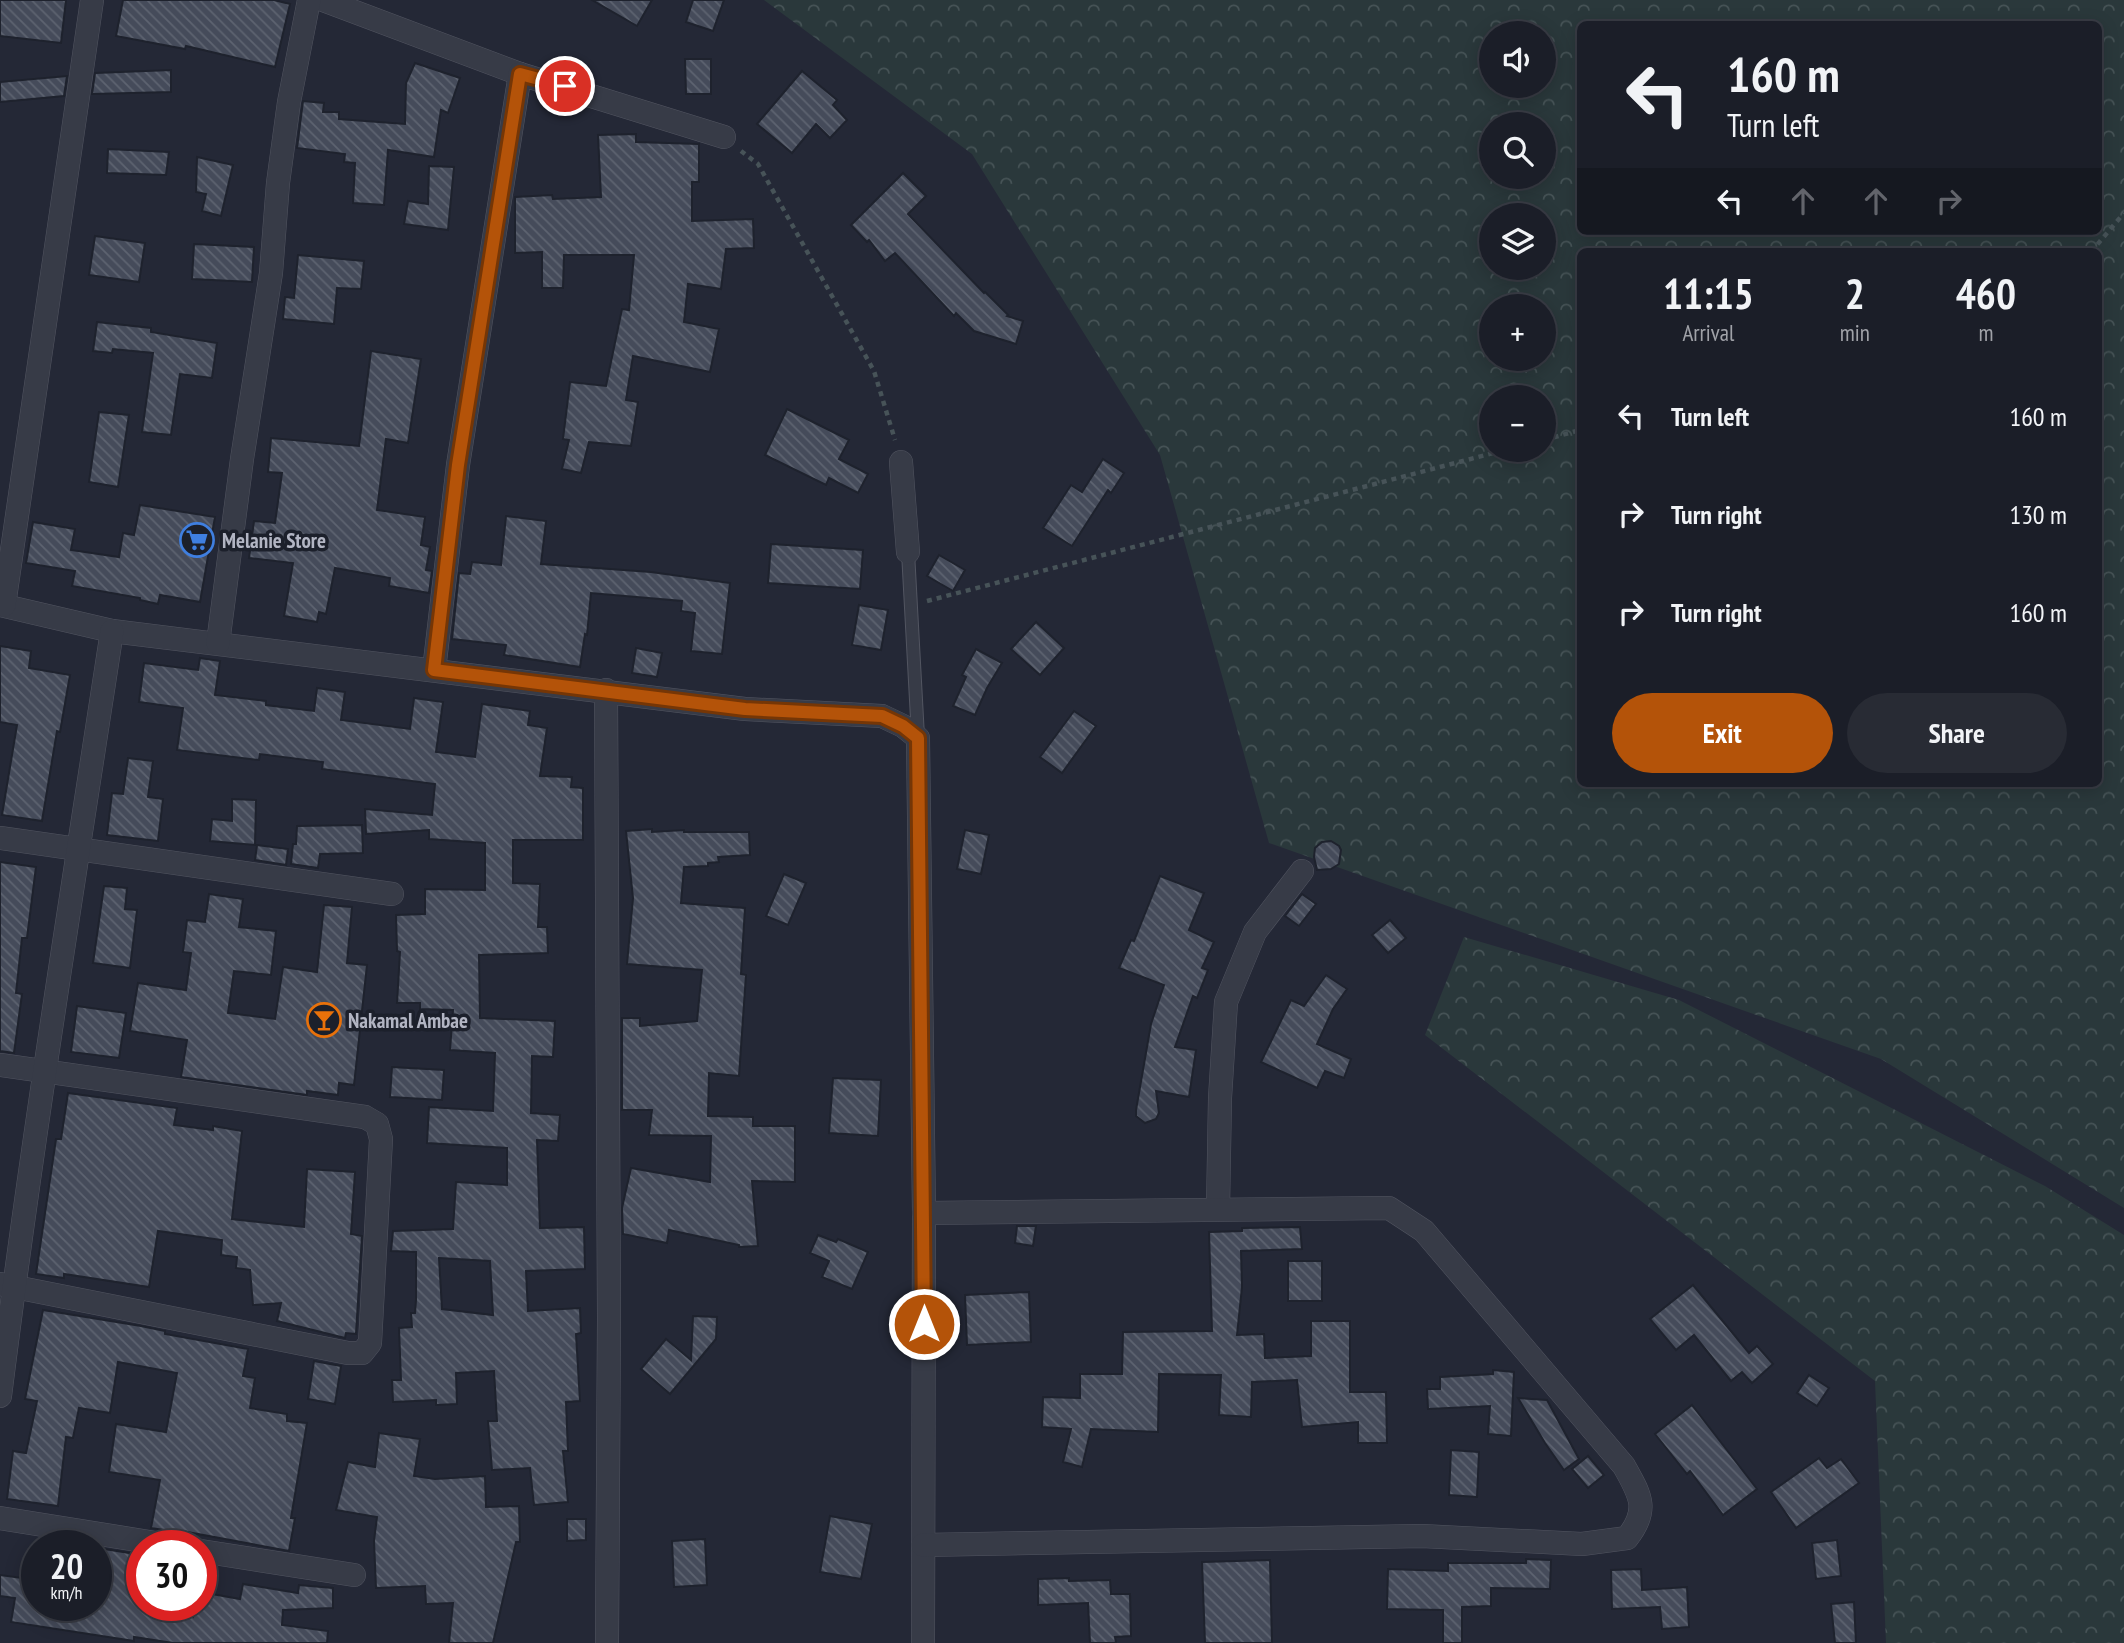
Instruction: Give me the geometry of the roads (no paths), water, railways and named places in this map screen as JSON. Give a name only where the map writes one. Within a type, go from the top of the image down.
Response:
[{"type":"street","points":[[92,0],[2,605],[112,631],[745,709],[882,716],[903,726],[918,738],[924,1213],[923,1643]]},
{"type":"street","points":[[218,643],[242,459],[271,273],[284,142],[309,0]]},
{"type":"street","points":[[323,0],[520,74],[724,137]]},
{"type":"street","points":[[434,670],[458,465],[520,74]]},
{"type":"street","points":[[901,461],[908,552]]},
{"type":"street","points":[[0,1396],[7,1285],[66,938],[112,631]]},
{"type":"street","points":[[606,690],[609,1319],[607,1643]]},
{"type":"street","points":[[0,838],[393,894]]},
{"type":"street","points":[[1218,1209],[1220,1098],[1226,1002],[1255,932],[1302,871]]},
{"type":"street","points":[[0,1065],[366,1117],[377,1124],[381,1139],[370,1343],[362,1353],[348,1353],[7,1285]]},
{"type":"street","points":[[923,1545],[1422,1536],[1582,1544],[1627,1538],[1636,1528],[1642,1512],[1640,1494],[1624,1466],[1424,1231],[1389,1208],[924,1213]]},
{"type":"street","points":[[0,1518],[126,1538]]},
{"type":"street","points":[[217,1554],[354,1576]]},
{"type":"lane","points":[[908,552],[918,738]]},
{"type":"place","name":"Melanie Store","points":[[197,540]]},
{"type":"place","name":"Nakamal Ambae","points":[[324,1020]]}]
